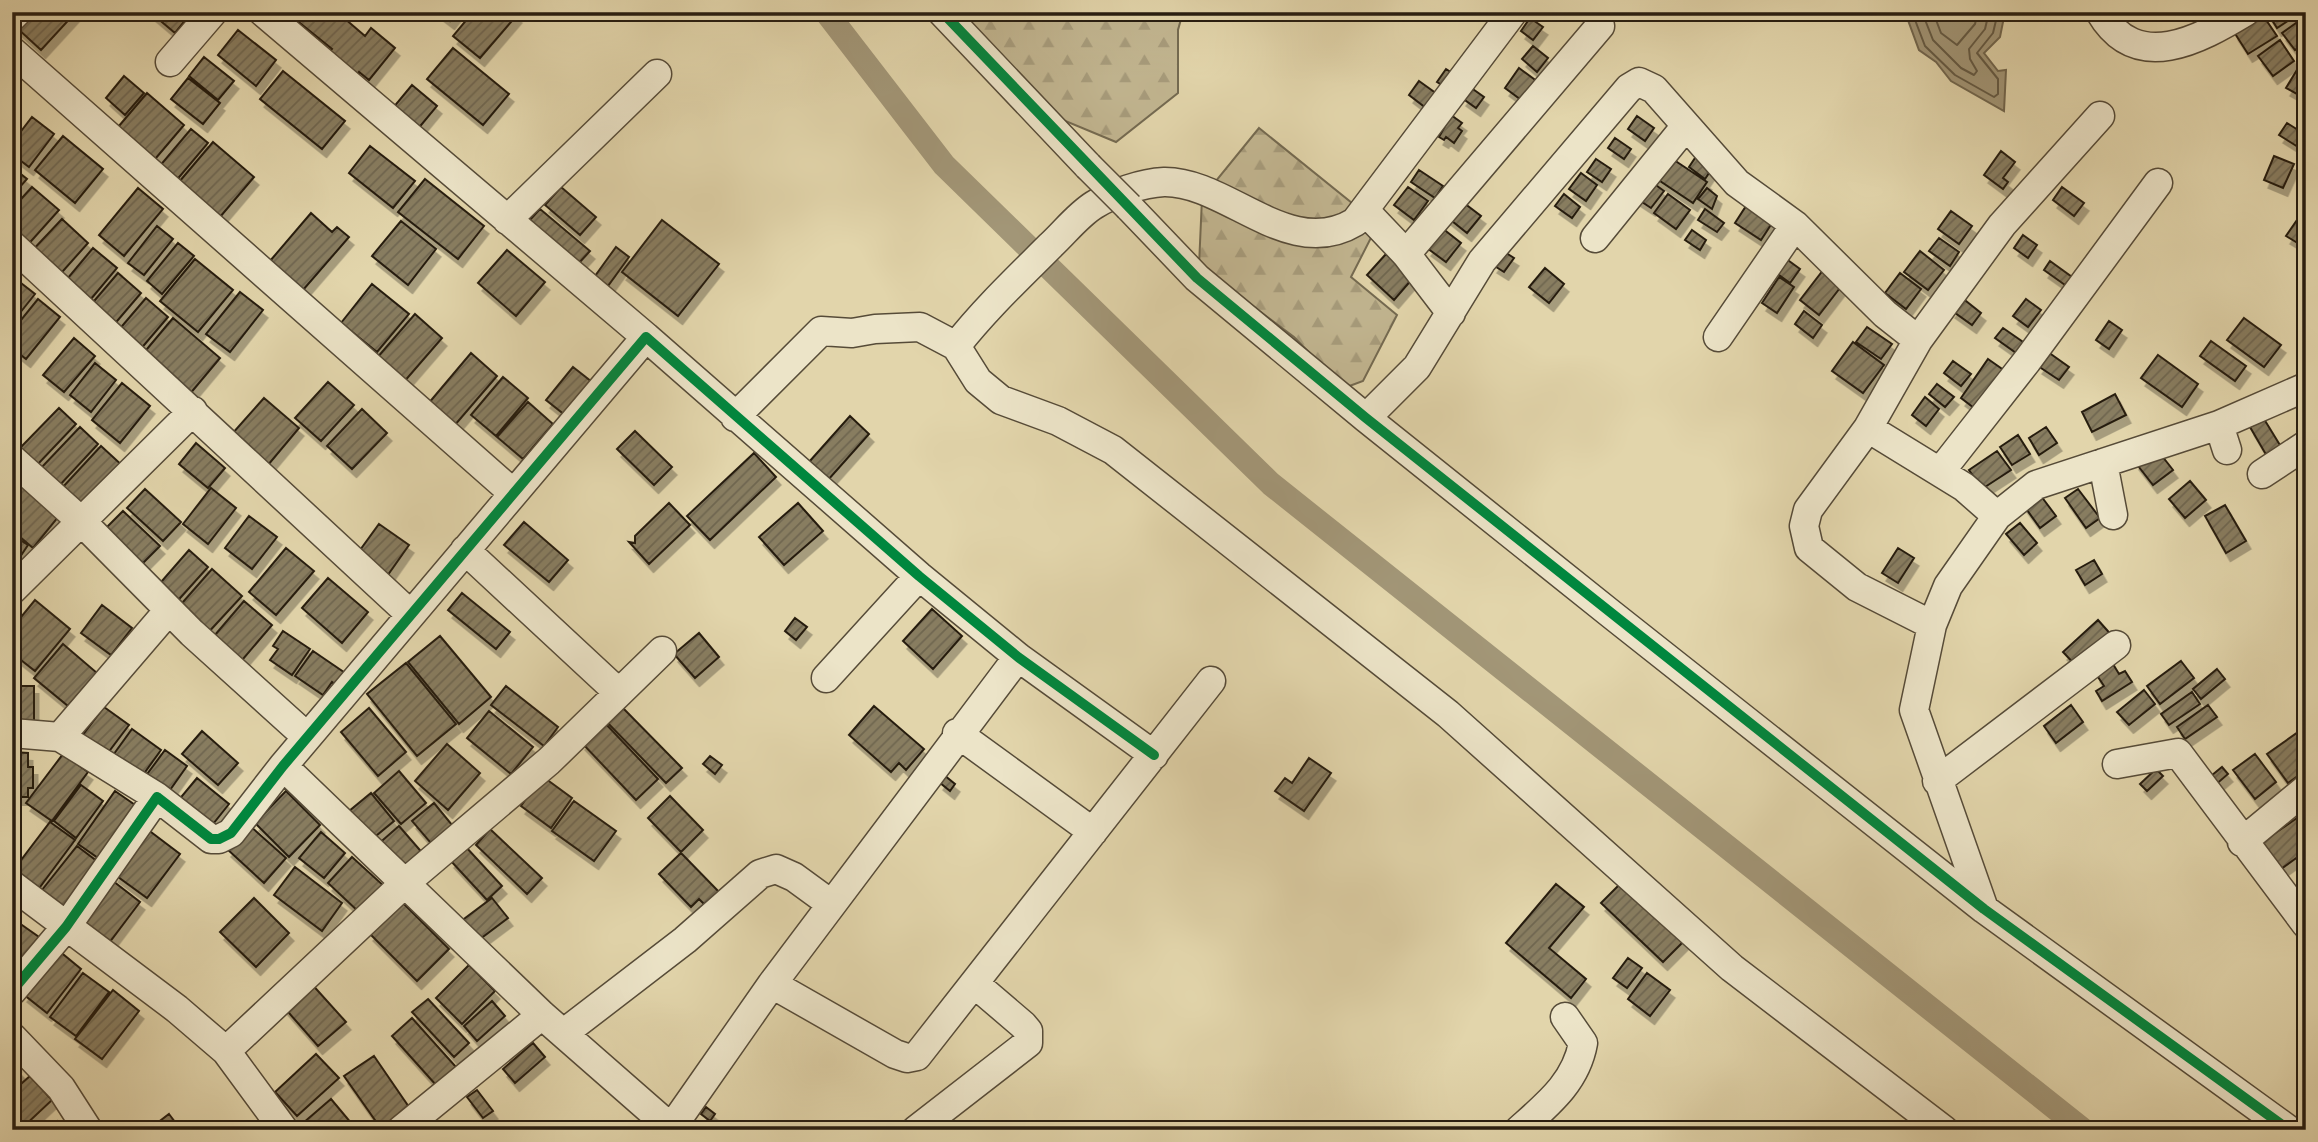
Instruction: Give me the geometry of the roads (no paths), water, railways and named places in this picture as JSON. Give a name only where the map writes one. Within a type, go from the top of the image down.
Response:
[{"type":"street","points":[[12,17],[17,12]]},
{"type":"street","points":[[170,62],[213,12]]},
{"type":"street","points":[[263,12],[646,337],[919,576],[1017,657],[1154,755]]},
{"type":"street","points":[[942,12],[1197,278],[1366,418],[1984,909],[2289,1130]]},
{"type":"street","points":[[956,346],[979,317],[1088,209],[1129,190],[1165,182],[1191,188],[1283,228],[1304,232],[1343,229],[1366,212],[1513,12]]},
{"type":"street","points":[[2100,12],[2105,21],[2129,39],[2153,48],[2201,38],[2245,12]]},
{"type":"street","points":[[1406,254],[1600,26]]},
{"type":"street","points":[[12,51],[513,493]]},
{"type":"street","points":[[507,220],[657,74]]},
{"type":"street","points":[[1366,418],[1418,367],[1468,280],[1498,239],[1629,88],[1639,82],[1646,82],[1737,183],[1789,221],[1885,314],[1918,340]]},
{"type":"street","points":[[1932,625],[1857,587],[1809,548],[1804,526],[1808,510],[1868,428],[1918,340],[2002,225],[2100,116]]},
{"type":"street","points":[[1595,238],[1685,127]]},
{"type":"street","points":[[1940,472],[2027,361],[2158,183]]},
{"type":"street","points":[[1366,212],[1406,254],[1451,313]]},
{"type":"street","points":[[1738,279],[1789,221]]},
{"type":"street","points":[[1718,337],[1789,221]]},
{"type":"street","points":[[12,245],[410,614]]},
{"type":"street","points":[[735,417],[821,331],[852,333],[919,327],[956,346],[978,381],[1001,401],[1058,421],[1112,450],[1401,675],[1732,968],[1944,1130]]},
{"type":"street","points":[[12,733],[60,737],[157,797],[211,839],[219,839],[231,833],[307,737],[646,337]]},
{"type":"street","points":[[1984,909],[1914,710],[1932,625],[1948,586],[1997,516],[2036,485],[2103,463],[2223,438],[2306,387]]},
{"type":"street","points":[[12,590],[193,411]]},
{"type":"street","points":[[1868,428],[1964,487],[1997,516]]},
{"type":"street","points":[[2262,474],[2306,445]]},
{"type":"street","points":[[12,459],[81,521],[169,610],[307,737]]},
{"type":"street","points":[[2103,463],[2113,515]]},
{"type":"street","points":[[465,550],[619,693]]},
{"type":"street","points":[[826,678],[919,576]]},
{"type":"street","points":[[60,737],[169,610]]},
{"type":"street","points":[[1937,781],[2116,645]]},
{"type":"street","points":[[226,1051],[405,883],[549,761],[662,651]]},
{"type":"street","points":[[283,766],[542,1015],[670,1129],[772,984],[957,733],[1017,657]]},
{"type":"street","points":[[772,984],[895,1054],[907,1058],[917,1056],[1211,681]]},
{"type":"street","points":[[957,733],[1093,832]]},
{"type":"street","points":[[2117,764],[2178,753],[2306,924]]},
{"type":"street","points":[[2242,842],[2306,789]]},
{"type":"street","points":[[12,991],[66,928],[157,797]]},
{"type":"street","points":[[564,1033],[685,940],[761,874],[776,869],[794,877],[831,904]]},
{"type":"street","points":[[12,885],[177,1009],[226,1051],[284,1130]]},
{"type":"street","points":[[916,1130],[1028,1043],[1028,1031],[1023,1025],[975,984]]},
{"type":"street","points":[[401,1130],[542,1015]]},
{"type":"street","points":[[1519,1130],[1551,1102],[1579,1065],[1583,1043],[1566,1017]]},
{"type":"street","points":[[12,1037],[61,1088],[89,1130]]},
{"type":"water","points":[[1905,12],[2005,12],[2000,37],[1984,53],[1998,71],[2006,70],[2004,111],[1951,81],[1936,62],[1919,50]]},
{"type":"waterway","points":[[826,12],[944,165],[1271,484],[2083,1130]]}]
